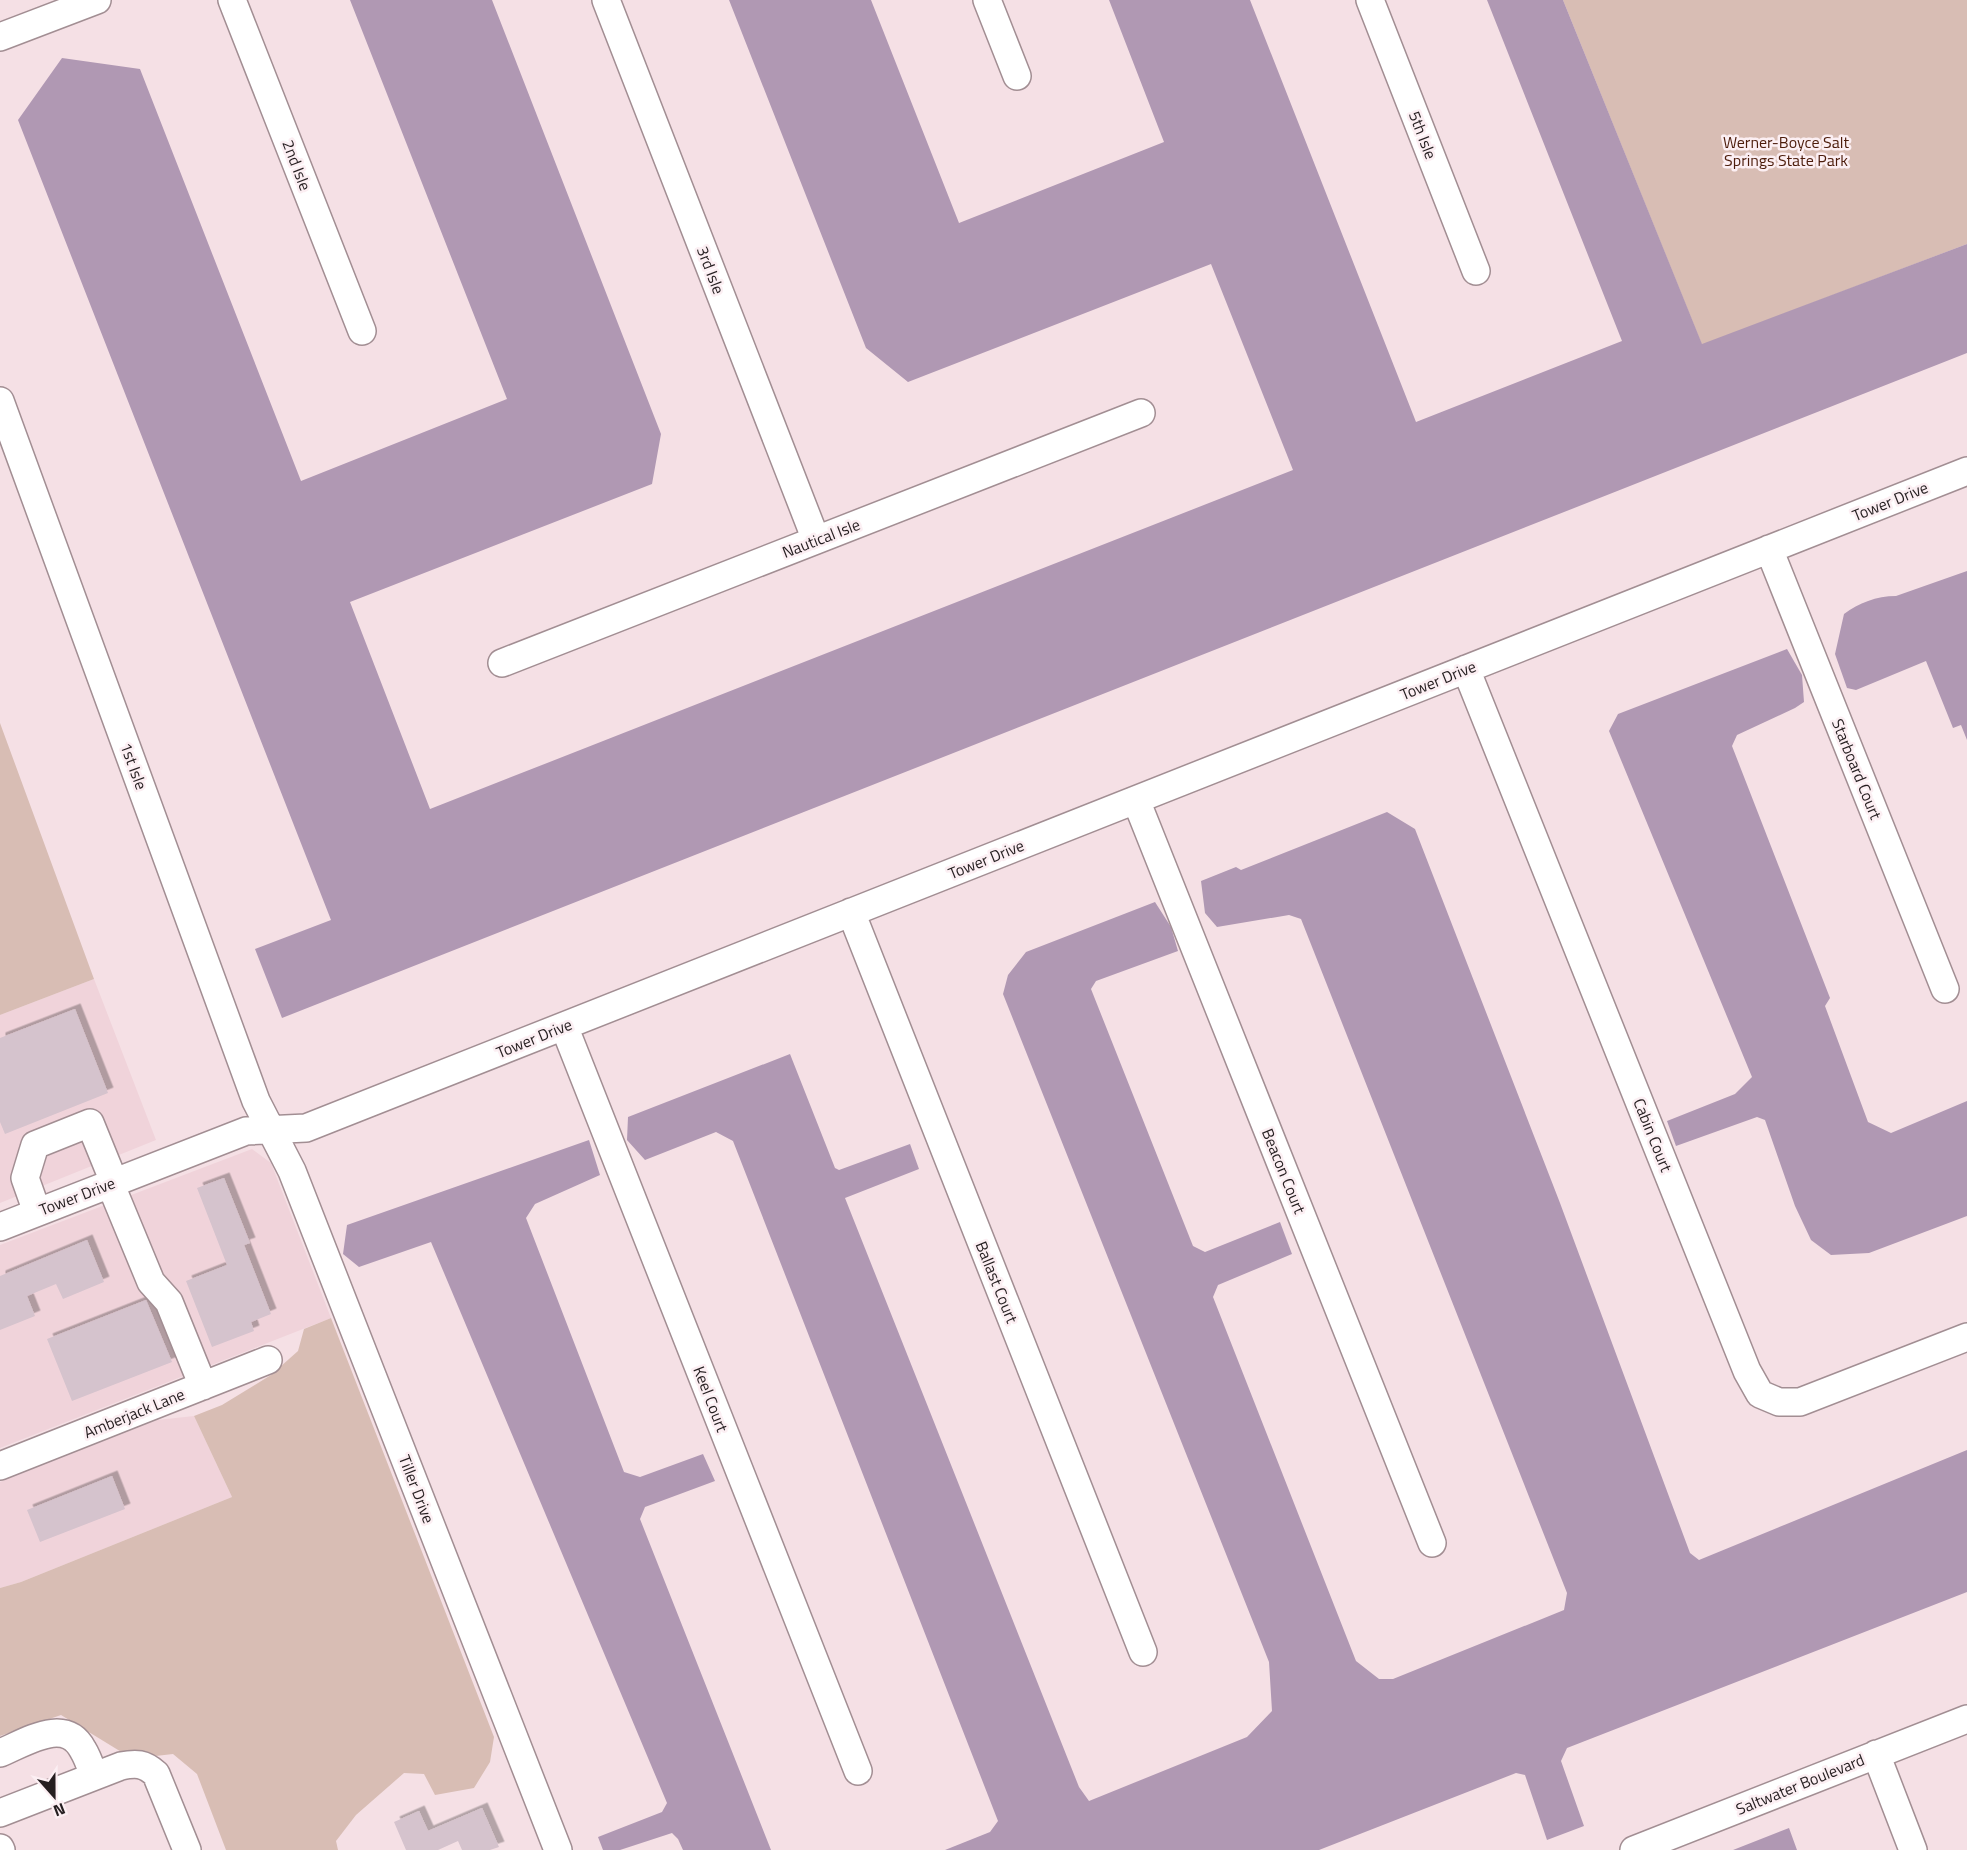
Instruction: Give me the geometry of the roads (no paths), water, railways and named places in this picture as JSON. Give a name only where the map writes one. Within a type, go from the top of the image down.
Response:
[{"type":"street","points":[[0,37],[97,0]]},
{"type":"street","name":"2nd Isle","points":[[232,0],[362,331]]},
{"type":"street","name":"3rd Isle","points":[[606,0],[816,540]]},
{"type":"street","points":[[987,0],[1017,76]]},
{"type":"street","name":"5th Isle","points":[[1370,0],[1476,271]]},
{"type":"street","name":"1st Isle","points":[[0,401],[256,1101],[271,1130]]},
{"type":"street","name":"Nautical Isle","points":[[502,663],[1141,413]]},
{"type":"street","name":"Tower Drive","points":[[0,1227],[246,1131],[306,1128],[1967,471]]},
{"type":"street","name":"Starboard Court","points":[[1769,549],[1945,989]]},
{"type":"street","name":"Cabin Court","points":[[1466,669],[1747,1371],[1760,1394],[1779,1402],[1800,1402],[1967,1337]]},
{"type":"street","name":"Beacon Court","points":[[1136,800],[1432,1543]]},
{"type":"street","name":"Ballast Court","points":[[851,912],[1143,1652]]},
{"type":"street","name":"Keel Court","points":[[564,1026],[858,1771]]},
{"type":"street","points":[[37,1212],[25,1178],[35,1145],[90,1123],[151,1282],[169,1302],[202,1386]]},
{"type":"street","name":"Tiller Drive","points":[[271,1130],[292,1171],[558,1850]]},
{"type":"street","name":"Amberjack Lane","points":[[0,1466],[268,1360]]},
{"type":"street","name":"Saltwater Boulevard","points":[[1634,1850],[1967,1719]]},
{"type":"street","points":[[0,1753],[52,1733],[65,1732],[83,1749],[94,1776]]},
{"type":"street","points":[[1876,1754],[1913,1850]]},
{"type":"street","points":[[1,1816],[121,1766],[135,1763],[147,1765],[156,1774],[188,1850]]},
{"type":"park label","name":"Werner-Boyce Salt Springs State Park","points":[[1786,151]]}]
